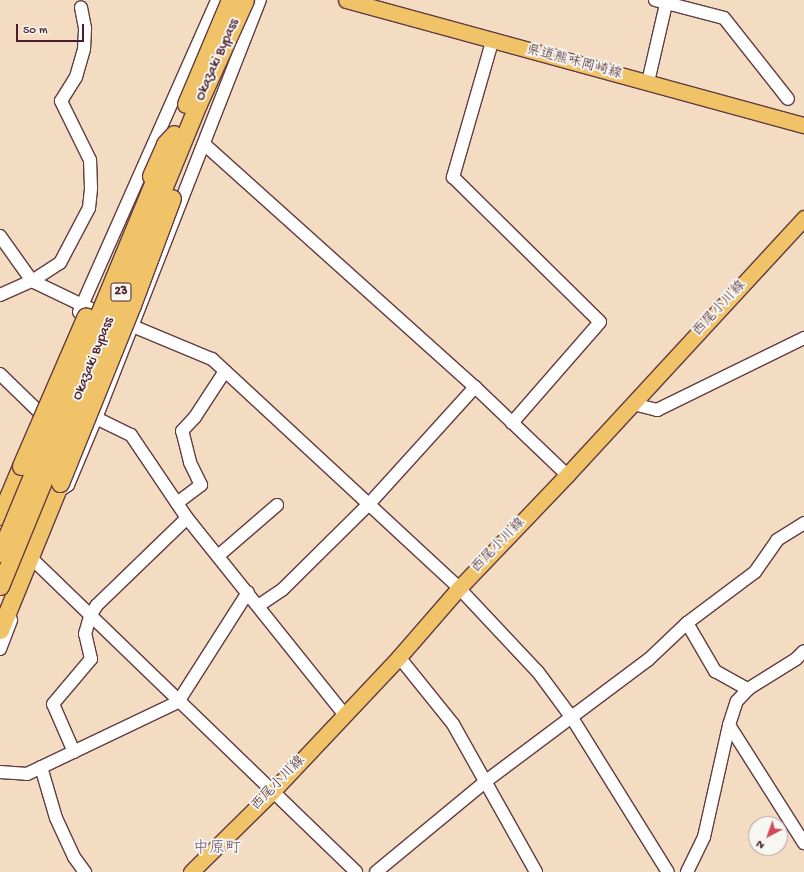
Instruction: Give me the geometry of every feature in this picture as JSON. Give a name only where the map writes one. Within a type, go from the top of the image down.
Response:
[{"type":"highway","name":"Okazaki Bypass","points":[[0,553],[230,0]]},
{"type":"highway","name":"Okazaki Bypass","points":[[8,588],[198,104],[245,0]]},
{"type":"highway","name":"23","points":[[0,630],[8,588],[30,557],[132,305],[191,147],[198,104]]},
{"type":"highway","name":"23","points":[[0,516],[97,288],[135,214],[165,144],[174,134]]},
{"type":"main road","name":"県道熊味岡崎線","points":[[346,0],[382,5],[492,42],[804,124]]},
{"type":"main road","name":"西尾小川線","points":[[190,872],[272,792],[345,715],[399,657],[459,588],[568,475],[804,218]]},
{"type":"street","points":[[9,492],[9,478],[37,410],[217,0]]},
{"type":"street","points":[[58,488],[68,485],[96,418],[134,326],[260,0]]},
{"type":"street","points":[[648,82],[663,1],[724,18],[788,99]]},
{"type":"street","points":[[0,295],[32,281],[60,263],[89,208],[91,188],[90,160],[61,101],[76,77],[84,49],[85,28],[81,7]]},
{"type":"street","points":[[492,42],[453,176],[600,322],[512,423]]},
{"type":"street","points":[[204,144],[475,387],[568,475]]},
{"type":"street","points":[[0,236],[32,281],[82,305],[212,359],[459,588],[538,672],[572,718],[668,872]]},
{"type":"street","points":[[633,404],[657,410],[804,338]]},
{"type":"street","points":[[177,503],[202,485],[190,462],[182,431],[195,417],[225,370]]},
{"type":"street","points":[[0,374],[37,410]]},
{"type":"street","points":[[258,606],[283,589],[369,504],[475,387]]},
{"type":"street","points":[[96,418],[132,435],[187,518],[248,592],[345,715]]},
{"type":"street","points":[[218,556],[277,505]]},
{"type":"street","points":[[74,752],[53,704],[90,660],[85,634],[90,616],[97,605],[187,518]]},
{"type":"street","points":[[0,527],[178,702],[356,872]]},
{"type":"street","points":[[376,872],[486,781],[648,660],[686,623],[755,572],[777,540],[802,527]]},
{"type":"street","points":[[0,650],[16,604],[8,588]]},
{"type":"street","points":[[0,772],[27,774],[150,713],[178,702],[248,592]]},
{"type":"street","points":[[686,623],[715,672],[748,689]]},
{"type":"street","points":[[687,872],[704,837],[729,725],[737,701],[748,689],[796,659],[804,651]]},
{"type":"street","points":[[399,657],[453,724],[536,872]]},
{"type":"street","points":[[729,725],[804,843]]},
{"type":"street","points":[[41,767],[56,818],[74,857],[85,872]]},
{"type":"district","name":"中原町","points":[[217,850]]}]
